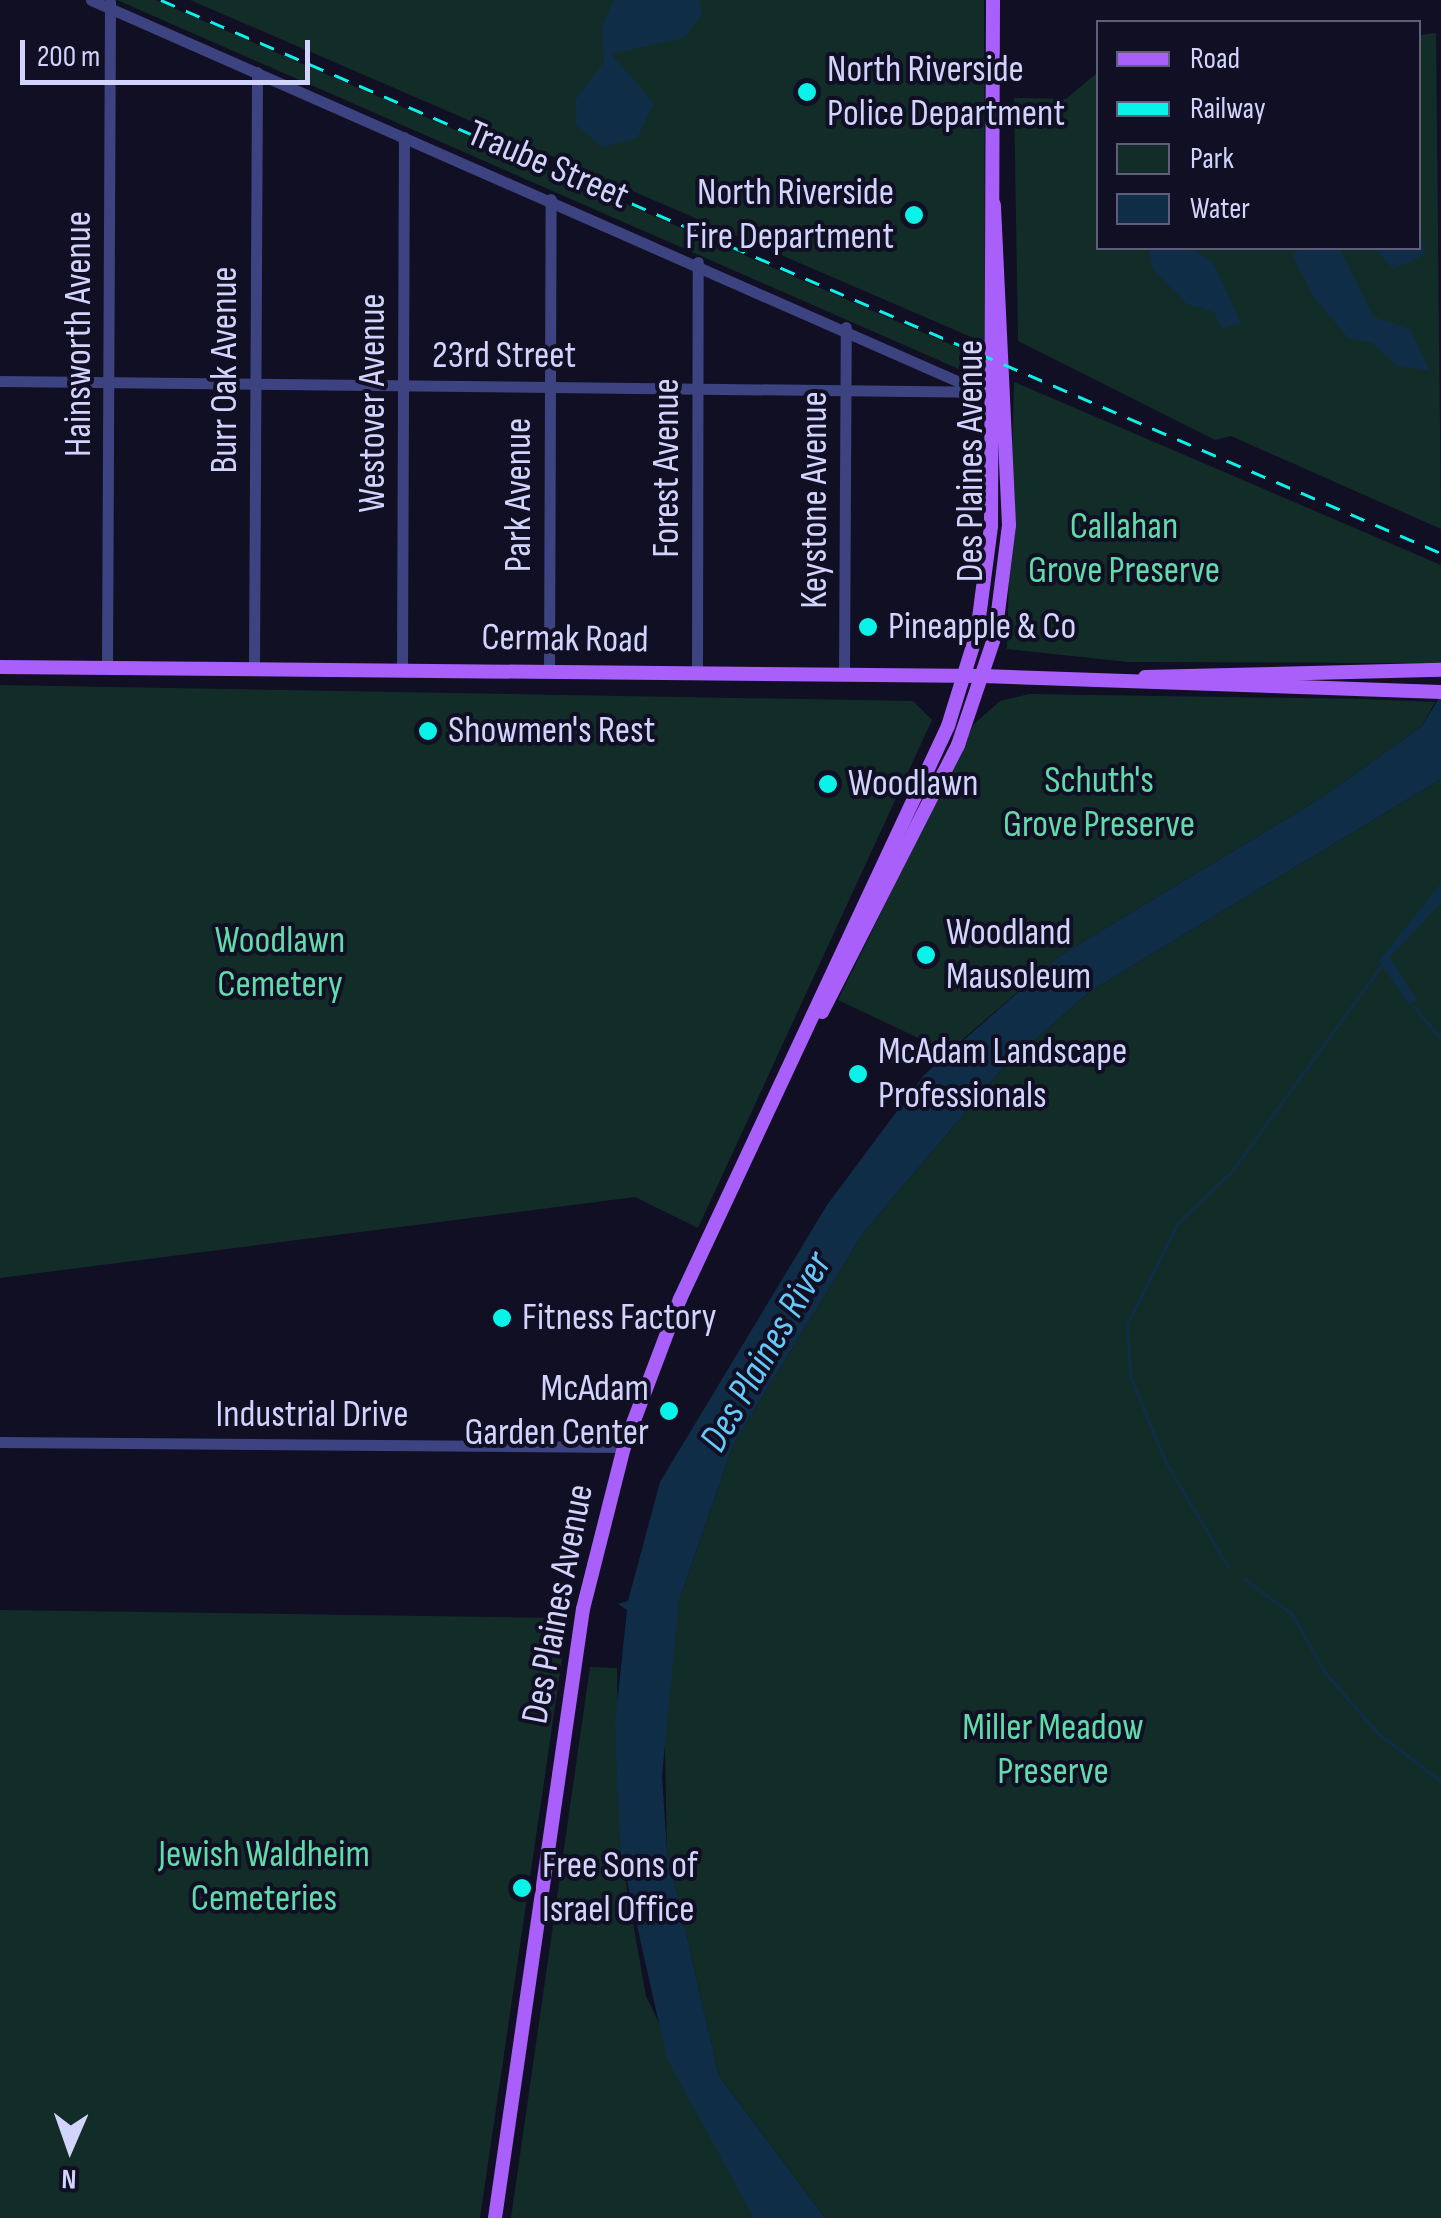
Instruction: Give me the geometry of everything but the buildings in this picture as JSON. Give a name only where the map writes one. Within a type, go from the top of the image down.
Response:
[{"type":"main road","name":"Des Plaines Avenue","points":[[494,2218],[584,1609],[624,1447],[680,1299],[805,1038],[964,676],[988,562],[985,392],[993,202],[994,0]]},
{"type":"main road","name":"Des Plaines Avenue","points":[[805,1038],[924,814],[982,676],[1008,551],[1007,392],[993,202]]},
{"type":"main road","name":"Cermak Road","points":[[0,667],[982,676],[1440,692]]},
{"type":"main road","name":"Cermak Road","points":[[1130,680],[1186,670],[1441,670]]},
{"type":"street","name":"Traube Street","points":[[91,0],[110,4],[846,327],[985,392]]},
{"type":"street","name":"Hainsworth Avenue","points":[[107,668],[110,4]]},
{"type":"street","name":"Burr Oak Avenue","points":[[254,669],[258,72]]},
{"type":"street","name":"Westover Avenue","points":[[402,670],[404,136]]},
{"type":"street","name":"Park Avenue","points":[[549,672],[551,199]]},
{"type":"street","name":"Forest Avenue","points":[[697,673],[698,262]]},
{"type":"street","name":"Keystone Avenue","points":[[844,674],[846,327]]},
{"type":"street","name":"23rd Street","points":[[0,381],[1007,392]]},
{"type":"street","name":"Industrial Drive","points":[[0,1442],[624,1447]]},
{"type":"green space","points":[[117,0],[155,0],[977,356],[977,377]]},
{"type":"green space","points":[[190,0],[984,0],[985,343]]},
{"type":"green space","points":[[1436,33],[1441,529],[1231,436],[1215,440],[1018,341],[1014,98],[1066,99],[1096,74],[1096,250],[1421,250],[1421,35]]},
{"type":"green space","name":"Callahan Grove Preserve","points":[[1014,382],[1441,565],[1441,663],[1128,662],[1007,649]]},
{"type":"green space","name":"Woodlawn Cemetery","points":[[0,685],[913,701],[932,720],[698,1228],[635,1197],[0,1278]]},
{"type":"green space","name":"Schuth's Grove Preserve","points":[[1029,694],[1435,702],[1422,726],[1324,796],[1058,957],[948,1052],[838,1000],[974,724],[1000,701]]},
{"type":"green space","name":"Miller Meadow Preserve","points":[[1441,779],[1441,2218],[825,2218],[719,2076],[667,1850],[664,1701],[679,1601],[733,1445],[864,1232],[1003,1068],[1089,992]]},
{"type":"green space","name":"Jewish Waldheim Cemeteries","points":[[0,1610],[568,1618],[480,2218],[0,2218]]},
{"type":"green space","points":[[590,1667],[617,1668],[620,1850],[646,1996],[754,2218],[511,2218]]},
{"type":"water","points":[[614,0],[699,0],[703,13],[684,38],[611,54],[654,103],[637,138],[603,147],[576,125],[576,99],[604,62],[602,26]]},
{"type":"water","points":[[1421,233],[1425,255],[1393,269],[1377,250],[1421,250]]},
{"type":"water","points":[[1148,250],[1196,250],[1213,263],[1241,323],[1222,329],[1214,312],[1187,304],[1153,269]]},
{"type":"water","points":[[1300,250],[1340,250],[1374,317],[1410,329],[1430,371],[1395,365],[1373,343],[1348,338],[1313,296],[1292,255]]},
{"type":"water","name":"Des Plaines River","points":[[1441,695],[1441,779],[1089,992],[1003,1068],[864,1232],[733,1445],[679,1601],[662,1776],[667,1850],[719,2076],[825,2218],[754,2218],[667,2059],[620,1850],[615,1724],[627,1610],[618,1604],[628,1601],[660,1482],[827,1205],[924,1075],[1058,957],[1324,796],[1422,726]]},
{"type":"water","points":[[1441,883],[1441,903],[1390,957],[1417,1000],[1409,1005],[1379,961]]},
{"type":"waterway","points":[[1228,1567],[1166,1463],[1130,1376],[1127,1324],[1177,1224],[1232,1171],[1380,967]]},
{"type":"waterway","points":[[1414,1006],[1441,1039]]},
{"type":"waterway","points":[[1245,1579],[1292,1614],[1325,1672],[1378,1733],[1441,1781]]},
{"type":"railway","points":[[161,0],[1441,553]]},
{"type":"place","name":"North Riverside Police Department","points":[[807,92]]},
{"type":"place","name":"North Riverside Fire Department","points":[[914,215]]},
{"type":"place","name":"Pineapple & Co","points":[[868,627]]},
{"type":"place","name":"Showmen's Rest","points":[[428,731]]},
{"type":"place","name":"Woodlawn","points":[[828,784]]},
{"type":"place","name":"Woodland Mausoleum","points":[[926,955]]},
{"type":"place","name":"McAdam Landscape Professionals","points":[[858,1074]]},
{"type":"place","name":"Fitness Factory","points":[[502,1318]]},
{"type":"place","name":"McAdam Garden Center","points":[[669,1411]]},
{"type":"place","name":"Free Sons of Israel Office","points":[[522,1888]]}]
